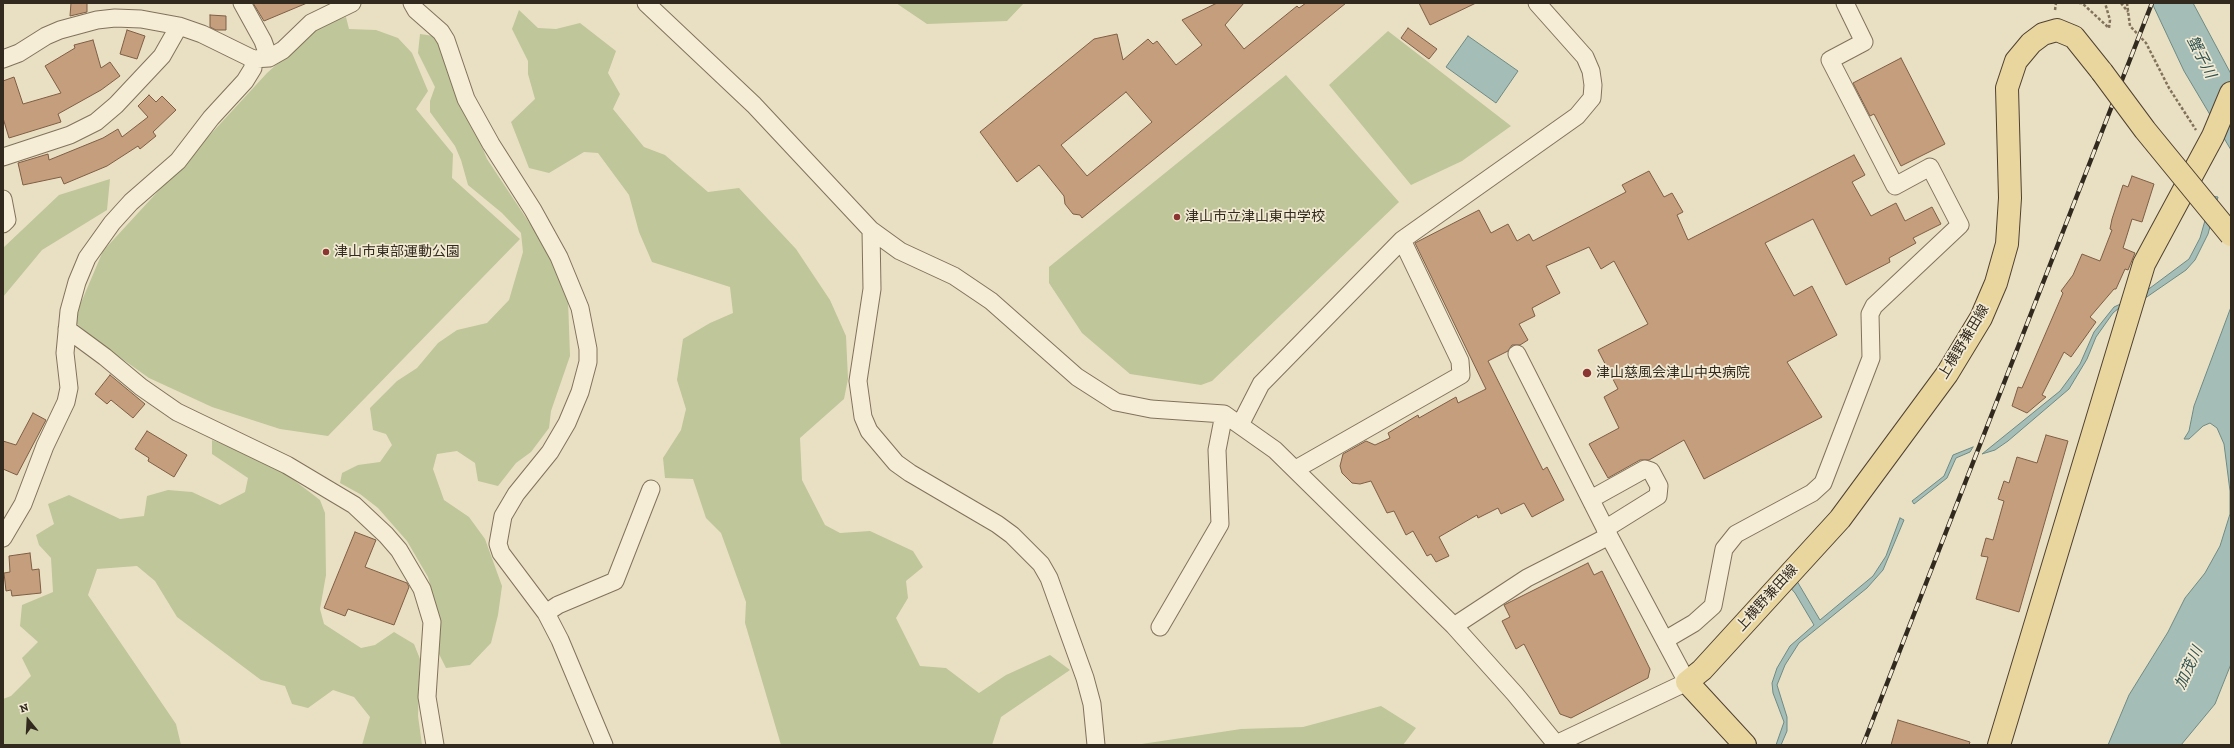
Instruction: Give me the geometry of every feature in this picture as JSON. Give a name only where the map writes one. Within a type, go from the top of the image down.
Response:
[{"type":"main road","name":"上横野兼田線","points":[[1687,682],[1702,670],[1840,519],[1947,374],[1981,318],[1996,283],[2007,244],[2010,198],[2007,88],[2016,61],[2043,34],[2057,30],[2074,37],[2145,130],[2231,235]]},
{"type":"main road","points":[[1999,745],[2144,264],[2210,142],[2231,93]]},
{"type":"main road","points":[[1687,682],[1745,745]]},
{"type":"street","points":[[242,3],[263,41],[261,58]]},
{"type":"street","points":[[3,538],[23,504],[45,446],[66,402],[69,388],[65,353],[67,329],[77,282],[87,258],[131,202],[178,161],[211,118],[245,81],[261,58],[283,50],[311,23],[352,3]]},
{"type":"street","points":[[412,3],[416,10],[441,32],[446,40],[466,98],[491,144],[533,210],[559,257],[580,308],[588,349],[588,362],[580,392],[567,424],[550,452],[516,494],[503,516],[498,544],[501,553],[546,613],[560,640],[604,745]]},
{"type":"street","points":[[646,3],[754,105],[871,230],[900,251],[954,276],[991,301],[1077,377],[1116,402],[1151,409],[1224,414],[1275,450],[1454,626],[1515,694],[1555,745],[1687,682],[1607,532],[1517,354]]},
{"type":"street","points":[[1240,425],[1261,384],[1402,240],[1577,116],[1592,98],[1593,85],[1591,71],[1585,58],[1537,3]]},
{"type":"street","points":[[1665,640],[1694,623],[1713,606],[1724,549],[1736,534],[1812,493],[1823,483],[1871,358],[1870,314],[1874,306],[1960,225],[1930,167],[1895,186],[1844,88],[1830,60],[1864,42],[1845,3]]},
{"type":"street","points":[[3,59],[19,53],[53,33],[97,20],[114,18],[141,19],[179,26],[261,58]]},
{"type":"street","points":[[3,157],[70,135],[96,122],[116,105],[162,56],[179,26]]},
{"type":"street","points":[[3,199],[7,220],[3,224]]},
{"type":"street","points":[[871,230],[872,289],[858,381],[859,403],[869,431],[896,463],[910,473],[997,524],[1012,535],[1041,564],[1049,578],[1085,678],[1092,704],[1096,745]]},
{"type":"street","points":[[1296,469],[1461,375],[1460,361],[1402,240]]},
{"type":"street","points":[[67,329],[100,352],[141,387],[177,412],[287,465],[354,505],[386,535],[399,550],[422,589],[432,622],[427,698],[435,745]]},
{"type":"street","points":[[1160,627],[1220,524],[1218,450],[1224,414]]},
{"type":"street","points":[[1454,626],[1527,578],[1607,532],[1658,496],[1659,486],[1650,471],[1646,469],[1591,499]]},
{"type":"street","points":[[546,613],[558,605],[615,581],[651,489]]},
{"type":"path","points":[[2055,10],[2056,3]]},
{"type":"path","points":[[2079,3],[2082,3],[2109,28],[2110,20],[2106,3]]},
{"type":"path","points":[[2121,3],[2128,13]]},
{"type":"path","points":[[2127,3],[2130,26],[2146,43],[2170,88],[2210,142]]},
{"type":"green space","points":[[896,3],[1024,3],[1007,21],[927,24]]},
{"type":"green space","points":[[519,10],[538,28],[556,29],[580,23],[616,51],[608,73],[620,94],[613,109],[644,147],[665,155],[708,192],[739,188],[796,249],[830,300],[846,336],[848,379],[844,399],[800,438],[802,480],[825,525],[840,533],[870,531],[913,551],[923,567],[906,581],[908,598],[896,618],[920,666],[946,668],[979,693],[1006,675],[1050,655],[1070,670],[1001,717],[992,745],[781,745],[745,623],[746,602],[721,533],[706,518],[693,479],[665,478],[663,458],[681,430],[686,409],[677,380],[683,339],[710,323],[733,313],[730,287],[652,262],[639,232],[629,195],[598,153],[584,152],[549,173],[529,168],[511,122],[535,99],[528,74],[528,61],[512,29]]},
{"type":"green space","points":[[346,17],[349,29],[376,30],[398,38],[412,53],[428,91],[416,109],[453,154],[452,178],[520,239],[328,436],[280,429],[212,407],[149,378],[97,341],[76,323],[80,305],[103,251],[267,73],[306,38],[325,24]]},
{"type":"green space","points":[[1388,31],[1511,126],[1462,161],[1411,185],[1329,85]]},
{"type":"green space","points":[[420,34],[434,36],[445,56],[487,159],[552,257],[568,300],[570,356],[551,411],[549,428],[531,452],[516,463],[498,486],[478,481],[475,463],[457,451],[437,454],[433,469],[444,500],[469,517],[485,539],[502,586],[498,615],[491,643],[470,665],[446,668],[438,652],[437,610],[428,577],[407,541],[378,508],[360,494],[340,483],[342,473],[358,465],[380,462],[392,445],[386,434],[373,430],[370,408],[397,381],[417,368],[438,343],[457,330],[487,323],[509,300],[523,252],[521,233],[502,213],[468,185],[461,160],[455,146],[430,112],[430,101],[435,87],[418,53]]},
{"type":"green space","points":[[1286,75],[1399,202],[1212,381],[1201,385],[1130,374],[1082,333],[1049,283],[1049,267]]},
{"type":"green space","points":[[110,179],[107,210],[42,250],[3,297],[3,248],[59,195]]},
{"type":"green space","points":[[212,440],[234,448],[286,474],[320,500],[325,513],[326,575],[320,609],[324,624],[361,648],[375,645],[394,632],[414,644],[420,659],[418,716],[422,745],[362,745],[370,717],[354,697],[333,690],[308,708],[292,704],[285,686],[261,680],[177,617],[155,581],[137,566],[97,569],[88,595],[176,724],[181,745],[3,745],[3,699],[11,696],[31,676],[22,658],[38,642],[20,626],[22,605],[53,592],[51,558],[39,545],[36,535],[54,524],[48,504],[69,495],[120,519],[144,516],[147,496],[168,490],[192,492],[220,505],[245,492],[248,478],[212,454]]},
{"type":"green space","points":[[1381,706],[1416,728],[1403,745],[1135,745],[1241,729],[1303,727]]},
{"type":"water","name":"蟹子川","points":[[2152,3],[2193,3],[2231,74],[2231,150],[2184,71]]},
{"type":"water","points":[[1468,36],[1518,71],[1496,103],[1446,67]]},
{"type":"water","points":[[2212,196],[2218,197],[2208,234],[2195,260],[2186,270],[2138,303],[2119,308],[2113,313],[2096,337],[2087,359],[2069,389],[2008,441],[1995,450],[1982,454],[2060,391],[2080,364],[2094,332],[2114,307],[2142,294],[2189,259],[2200,238]]},
{"type":"water","name":"加茂川","points":[[2231,307],[2231,664],[2215,704],[2181,745],[2108,745],[2129,695],[2168,632],[2185,598],[2205,573],[2220,546],[2230,514],[2230,491],[2224,444],[2217,428],[2210,423],[2203,426],[2189,439],[2184,439],[2189,431],[2194,406]]},
{"type":"water","points":[[1973,447],[1970,452],[1956,458],[1947,478],[1914,504],[1912,501],[1944,476],[1953,455]]},
{"type":"water","points":[[1900,518],[1904,520],[1883,570],[1867,588],[1799,643],[1785,665],[1777,685],[1787,717],[1787,731],[1781,745],[1776,745],[1784,722],[1773,693],[1772,683],[1777,668],[1790,646],[1814,625],[1795,593],[1782,578],[1791,571],[1820,620],[1873,576],[1886,556]]},
{"type":"building","points":[[71,3],[87,3],[87,12],[70,16]]},
{"type":"building","points":[[253,3],[307,3],[264,21]]},
{"type":"building","points":[[1217,3],[1244,3],[1225,25],[1244,49],[1297,6],[1299,8],[1306,3],[1346,3],[1082,218],[1080,215],[1073,214],[1065,204],[1064,196],[1039,165],[1017,182],[980,132],[1094,39],[1117,34],[1123,60],[1148,39],[1153,44],[1157,41],[1176,65],[1202,45],[1182,20]],"holes":[[[1126,92],[1152,122],[1087,176],[1061,145]]]},
{"type":"building","points":[[1419,3],[1476,3],[1430,25]]},
{"type":"building","points":[[210,15],[226,16],[226,30],[216,30],[210,27]]},
{"type":"building","points":[[1408,28],[1437,49],[1429,59],[1401,38]]},
{"type":"building","points":[[127,30],[145,36],[137,59],[120,54]]},
{"type":"building","points":[[93,40],[101,68],[110,62],[120,76],[101,90],[58,114],[61,122],[9,138],[3,118],[3,81],[14,77],[23,104],[61,93],[45,66],[75,48],[74,45]]},
{"type":"building","points":[[1901,58],[1945,144],[1901,166],[1874,114],[1870,116],[1853,83]]},
{"type":"building","points":[[149,95],[156,102],[162,96],[176,110],[153,132],[156,136],[140,149],[138,146],[107,166],[64,184],[61,177],[23,185],[18,163],[48,154],[49,160],[103,138],[118,129],[122,137],[148,117],[138,106]]},
{"type":"building","points":[[1854,155],[1865,175],[1852,182],[1871,216],[1896,203],[1905,221],[1932,207],[1941,224],[1913,238],[1916,243],[1889,258],[1890,262],[1846,285],[1813,219],[1765,243],[1794,296],[1812,286],[1837,335],[1787,362],[1822,417],[1704,479],[1684,440],[1649,460],[1640,460],[1608,478],[1589,444],[1619,428],[1604,397],[1618,389],[1598,350],[1648,324],[1614,261],[1601,269],[1589,247],[1546,266],[1560,293],[1532,308],[1535,316],[1519,324],[1528,340],[1520,345],[1512,345],[1508,351],[1488,361],[1543,470],[1547,467],[1564,500],[1532,517],[1524,503],[1501,514],[1498,508],[1478,518],[1477,515],[1439,537],[1449,556],[1436,562],[1431,554],[1427,556],[1413,531],[1406,535],[1394,511],[1387,513],[1371,481],[1360,484],[1352,483],[1342,473],[1340,466],[1343,454],[1366,441],[1375,445],[1390,438],[1388,433],[1418,415],[1419,418],[1456,397],[1458,403],[1486,389],[1415,243],[1479,210],[1491,233],[1508,224],[1517,241],[1529,234],[1533,241],[1626,192],[1622,185],[1649,171],[1664,197],[1672,193],[1683,212],[1677,215],[1688,240]]},
{"type":"building","points":[[2132,176],[2154,184],[2142,222],[2132,219],[2123,248],[2135,253],[2128,270],[2125,269],[2116,289],[2114,289],[2090,317],[2096,322],[2071,357],[2064,352],[2042,395],[2046,397],[2027,413],[2012,406],[2018,387],[2022,388],[2063,293],[2061,291],[2073,275],[2082,254],[2100,261],[2112,230],[2110,229],[2112,219],[2123,185],[2128,187]]},
{"type":"building","points":[[110,375],[145,404],[133,418],[111,400],[107,404],[95,394]]},
{"type":"building","points":[[33,413],[46,420],[17,475],[3,469],[3,441],[16,445]]},
{"type":"building","points":[[147,431],[187,455],[174,477],[148,461],[149,458],[135,449]]},
{"type":"building","points":[[2046,435],[2068,441],[2019,612],[1976,599],[1988,557],[1981,556],[1986,538],[1993,540],[2004,501],[1998,499],[2004,481],[2009,483],[2017,457],[2037,463]]},
{"type":"building","points":[[355,532],[376,540],[365,567],[407,583],[409,587],[394,625],[348,609],[345,616],[324,608]]},
{"type":"building","points":[[30,553],[32,570],[39,569],[41,593],[12,596],[11,590],[6,591],[4,573],[10,572],[9,556]]},
{"type":"building","points":[[1588,563],[1594,575],[1602,571],[1650,669],[1648,678],[1571,718],[1560,714],[1524,644],[1516,649],[1502,621],[1510,617],[1504,605]]},
{"type":"building","points":[[1898,720],[1970,742],[1969,745],[1891,745]]},
{"type":"railway","points":[[1863,745],[2152,3]]},
{"type":"place","name":"津山市立津山東中学校","points":[[1177,217]]},
{"type":"place","name":"津山市東部運動公園","points":[[326,252]]},
{"type":"place","name":"津山慈風会津山中央病院","points":[[1587,373]]}]
